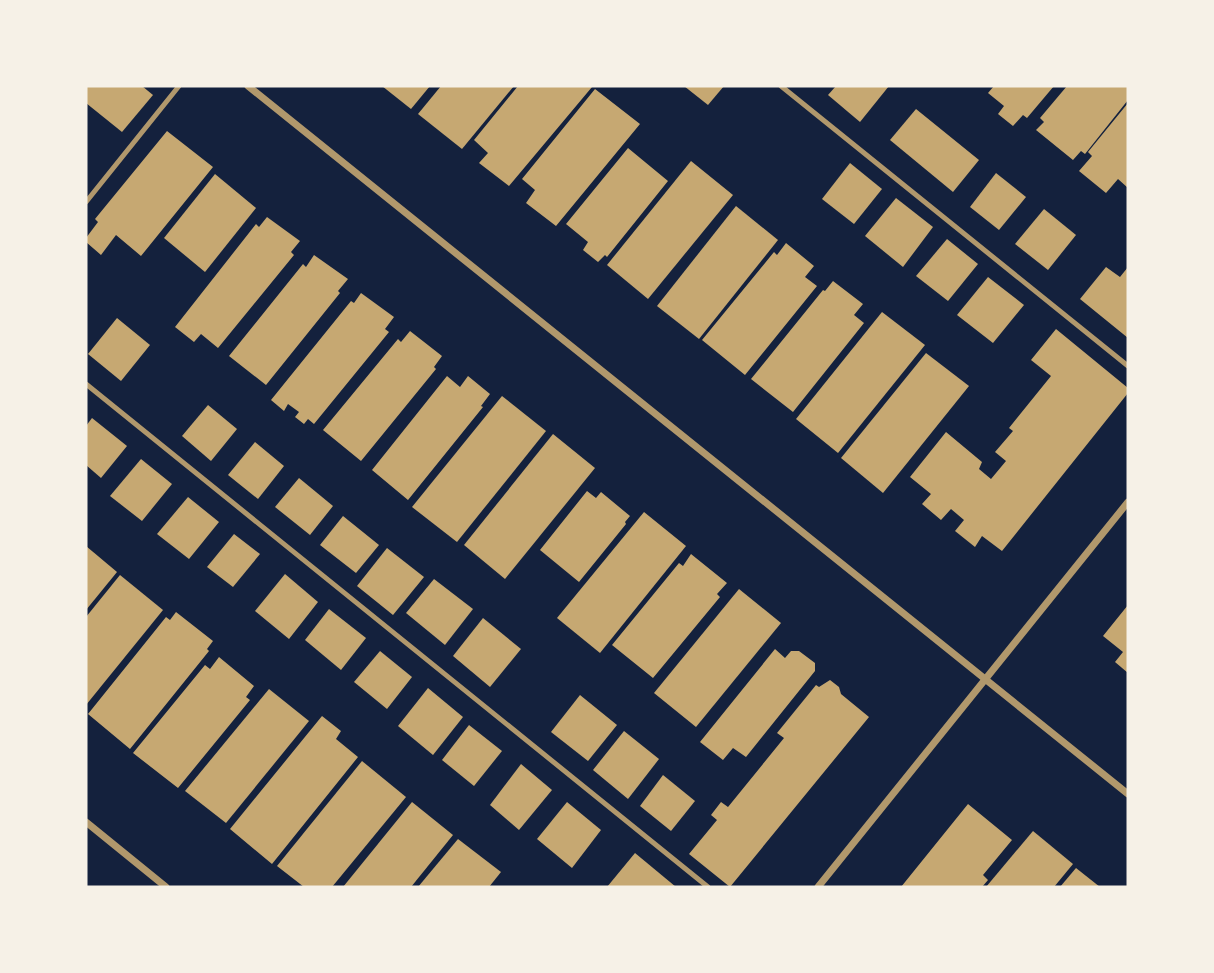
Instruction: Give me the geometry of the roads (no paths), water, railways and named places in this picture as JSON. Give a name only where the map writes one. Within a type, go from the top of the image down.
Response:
[{"type":"street","points":[[248,86],[1128,794]]},
{"type":"street","points":[[818,887],[1128,502]]},
{"type":"street","points":[[86,822],[166,887]]},
{"type":"lane","points":[[86,202],[180,86]]},
{"type":"lane","points":[[781,86],[1128,366]]},
{"type":"lane","points":[[86,383],[708,887]]}]
